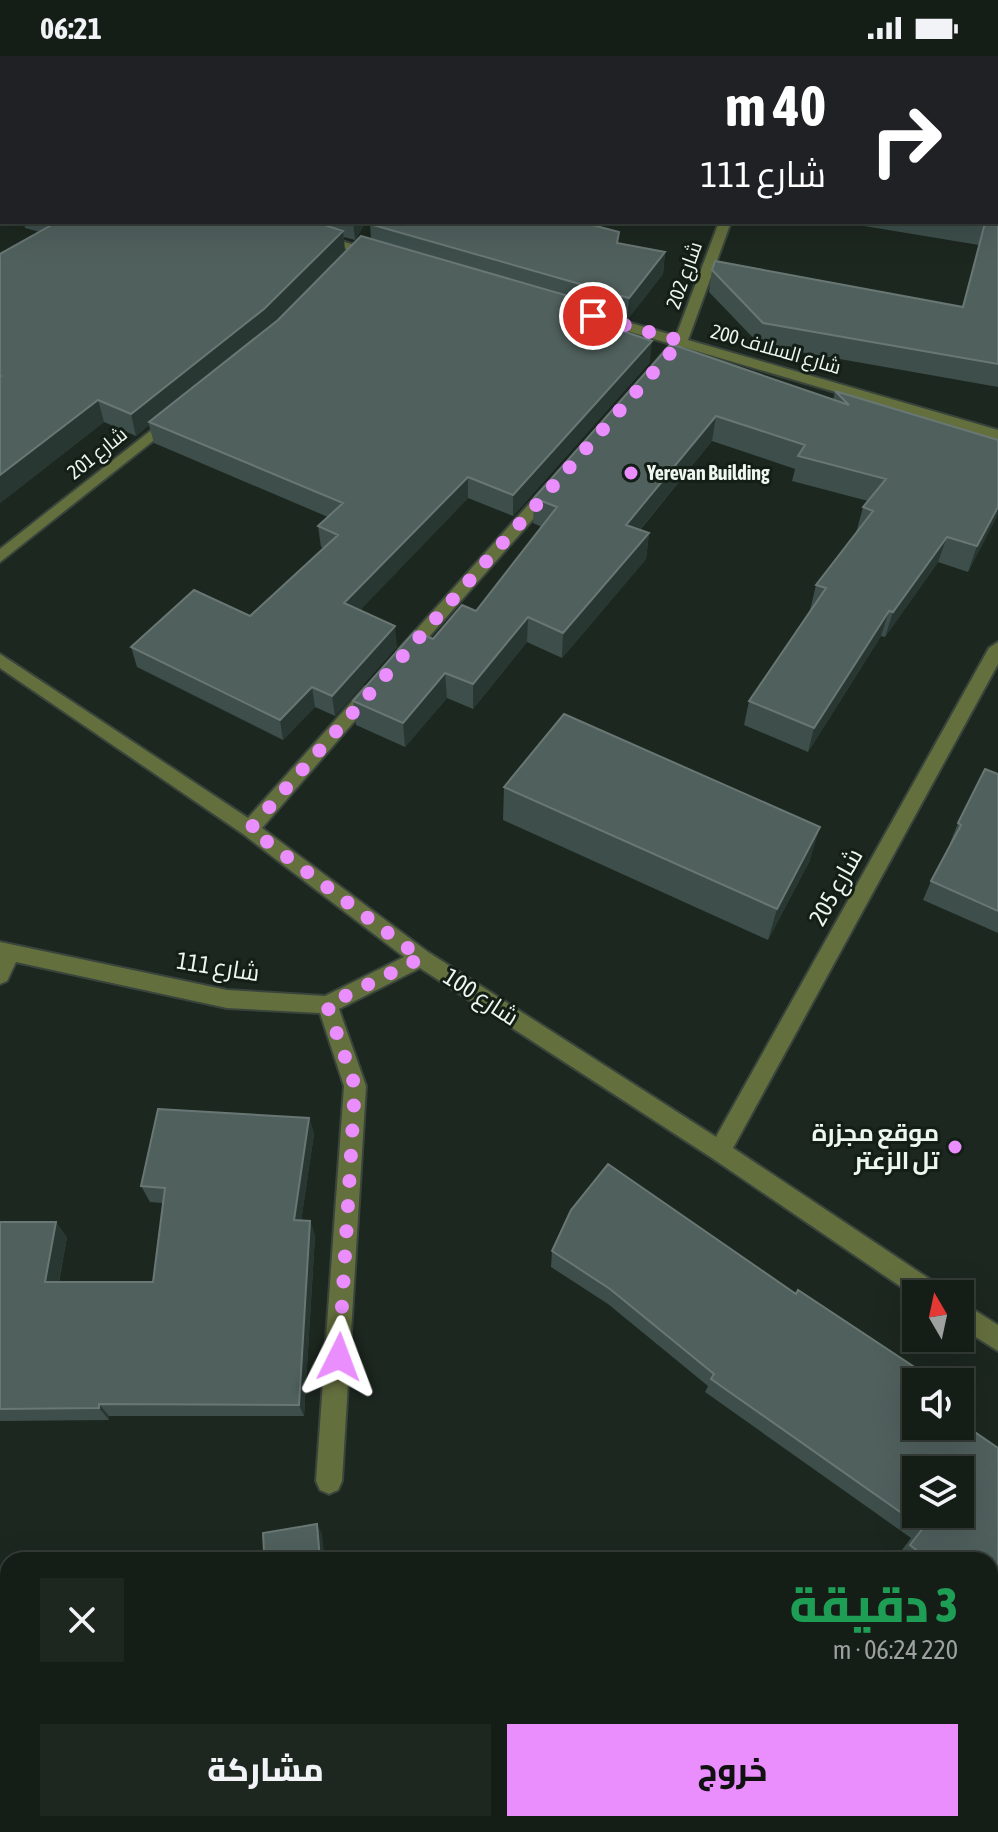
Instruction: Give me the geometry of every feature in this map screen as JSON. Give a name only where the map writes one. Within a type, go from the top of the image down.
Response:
[{"type":"street","points":[[272,224],[390,258]]},
{"type":"street","name":"شارع 202","points":[[681,341],[724,224]]},
{"type":"street","name":"200 شارع السلاف","points":[[574,311],[998,435]]},
{"type":"street","points":[[649,377],[681,341]]},
{"type":"street","name":"شارع 201","points":[[0,557],[187,406]]},
{"type":"street","points":[[250,829],[565,472]]},
{"type":"street","name":"شارع 205","points":[[720,1151],[998,648]]},
{"type":"street","name":"شارع 100","points":[[0,660],[250,829],[421,958],[720,1151],[911,1280]]},
{"type":"street","points":[[0,975],[5,951]]},
{"type":"street","name":"شارع 111","points":[[5,951],[227,999],[327,1005],[421,958]]},
{"type":"street","points":[[327,1005],[355,1086],[329,1481]]},
{"type":"street","points":[[974,1323],[998,1339]]},
{"type":"building","points":[[53,224],[321,224],[343,231],[264,309],[131,414],[98,400],[0,475],[0,254]]},
{"type":"building","points":[[370,224],[589,224],[619,232],[617,243],[665,252],[629,298]]},
{"type":"building","points":[[985,224],[998,224],[998,364],[763,323],[712,270],[715,261],[963,307]]},
{"type":"building","points":[[361,236],[620,311],[608,326],[652,341],[513,495],[468,477],[344,603],[395,626],[332,696],[312,687],[280,720],[131,647],[194,590],[250,616],[338,535],[318,526],[343,503],[149,422],[278,320]]},
{"type":"building","points":[[671,344],[849,405],[835,391],[998,440],[998,507],[977,546],[947,537],[893,612],[889,611],[814,728],[749,701],[826,588],[816,585],[873,511],[863,507],[886,479],[798,456],[805,445],[716,416],[626,525],[649,533],[563,633],[528,617],[473,684],[445,673],[403,723],[353,701],[415,631],[433,639],[462,605],[476,611],[557,507],[534,498]]},
{"type":"building","points":[[564,714],[820,827],[777,909],[504,787]]},
{"type":"building","points":[[985,769],[998,774],[998,911],[931,881],[961,825],[958,823]]},
{"type":"building","points":[[158,1109],[309,1118],[294,1220],[310,1221],[299,1405],[99,1404],[99,1408],[0,1409],[0,1222],[56,1222],[45,1282],[153,1282],[165,1188],[141,1186]]},
{"type":"building","points":[[608,1164],[796,1294],[798,1290],[916,1368],[902,1368],[902,1440],[974,1440],[974,1432],[998,1448],[998,1552],[919,1552],[910,1545],[923,1528],[974,1528],[974,1456],[902,1456],[902,1513],[711,1379],[714,1374],[610,1289],[552,1251],[571,1210]]},
{"type":"building","points":[[317,1524],[319,1552],[264,1552],[263,1533]]},
{"type":"place","name":"Yerevan Building","points":[[631,473]]},
{"type":"place","name":"موقع مجزرة تل الزعتر","points":[[955,1147]]},
{"type":"route","points":[[339,1357],[355,1086],[327,1005],[421,958],[250,829],[681,341],[593,316]]}]
